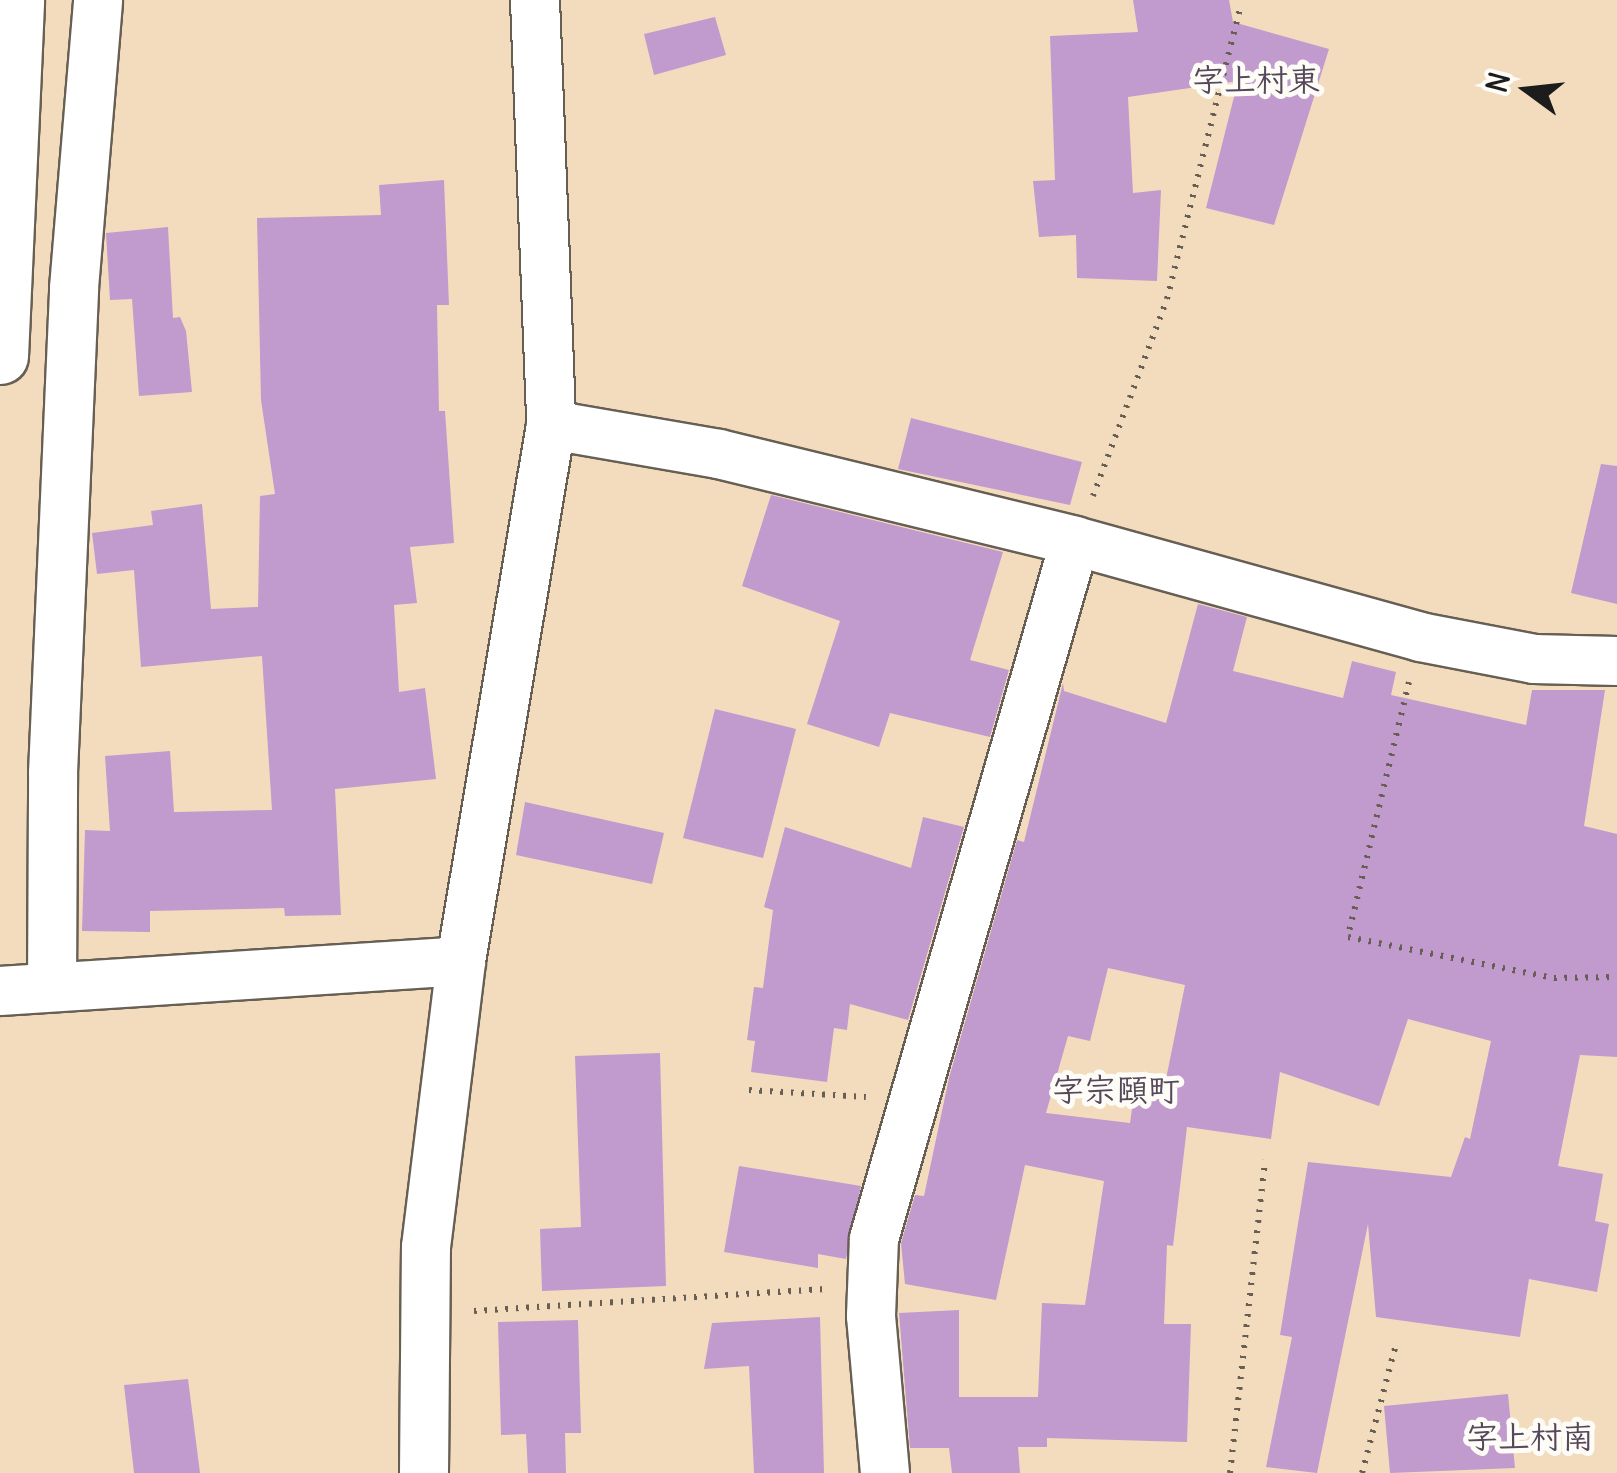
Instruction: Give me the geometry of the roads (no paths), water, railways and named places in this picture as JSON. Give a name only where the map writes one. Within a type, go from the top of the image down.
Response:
[{"type":"main road","points":[[0,356],[16,0]]},
{"type":"street","points":[[52,987],[52,773],[74,288],[98,0]]},
{"type":"street","points":[[424,1473],[422,1314],[461,961],[551,425],[535,0]]},
{"type":"street","points":[[551,425],[719,454],[1075,541],[1420,638],[1534,659],[1617,661]]},
{"type":"street","points":[[885,1473],[872,1286],[874,1239],[1075,541]]},
{"type":"street","points":[[0,991],[461,961]]},
{"type":"district","name":"字上村東","points":[[1256,80]]},
{"type":"district","name":"字宗頤町","points":[[1116,1090]]},
{"type":"district","name":"字上村南","points":[[1530,1437]]}]
